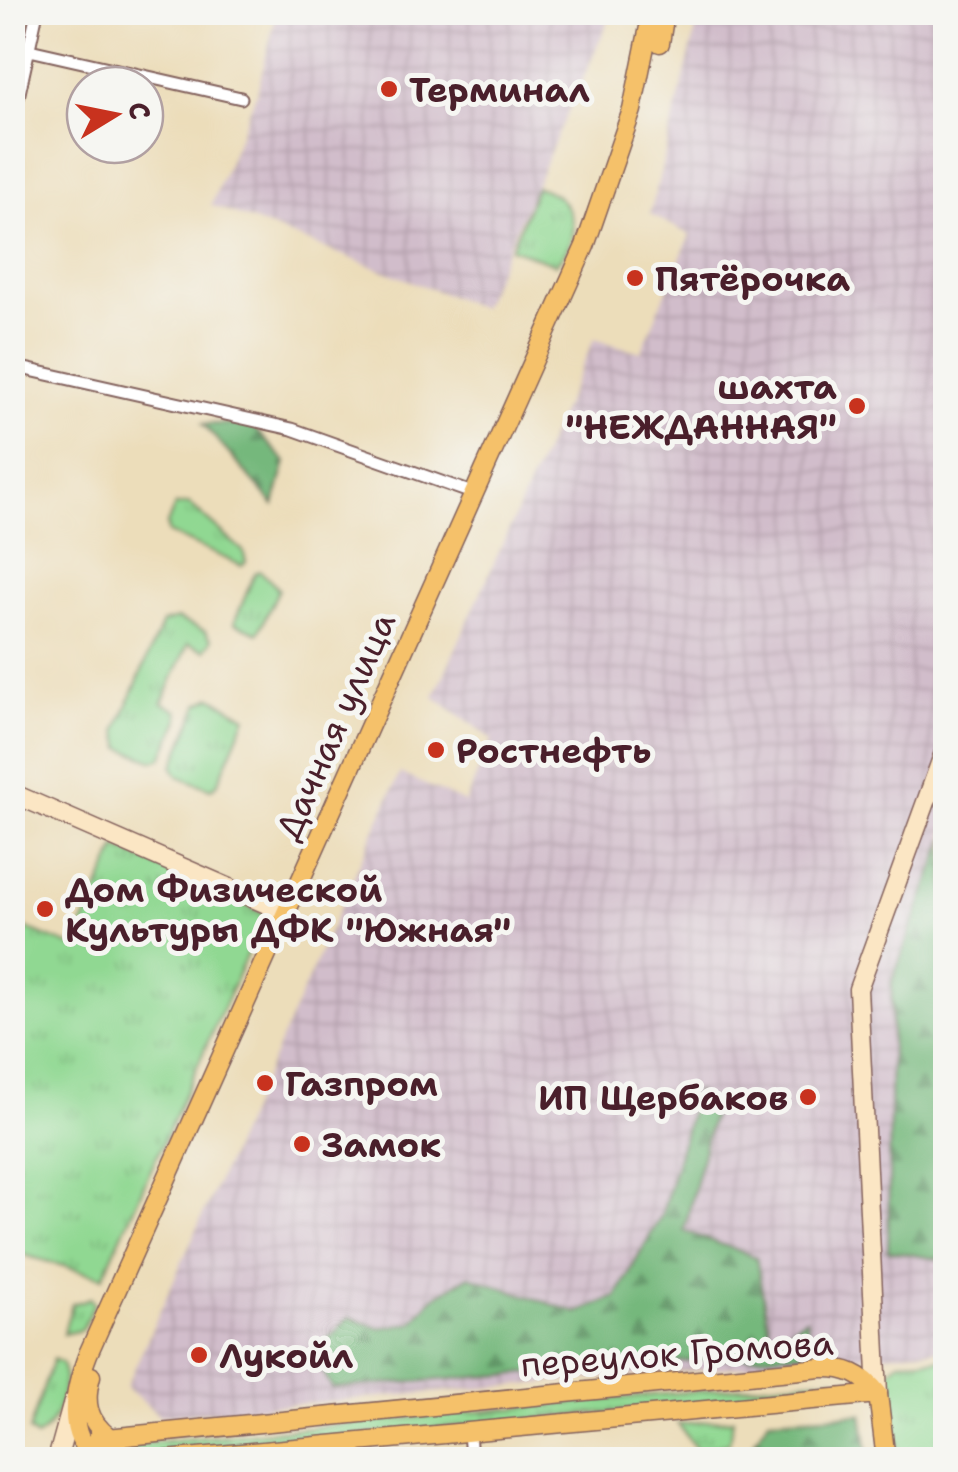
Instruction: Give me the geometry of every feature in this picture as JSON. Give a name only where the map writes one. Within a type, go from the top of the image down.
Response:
[{"type":"main road","name":"Дачная улица","points":[[611,193],[652,12]]},
{"type":"main road","name":"Дачная улица","points":[[80,1397],[117,1287],[292,916],[575,284],[643,114],[664,12]]},
{"type":"main road","name":"переулок Громова","points":[[83,1455],[109,1437],[821,1368],[840,1367],[857,1374],[878,1394]]},
{"type":"main road","name":"переулок Громова","points":[[166,1460],[878,1394]]},
{"type":"main road","points":[[878,1394],[886,1460]]},
{"type":"main road","points":[[80,1397],[109,1437]]},
{"type":"main road","points":[[80,1397],[83,1455]]},
{"type":"street","points":[[12,125],[37,12]]},
{"type":"street","points":[[12,46],[241,98]]},
{"type":"street","points":[[12,366],[292,429],[480,496]]},
{"type":"street","points":[[878,1394],[858,989],[946,747]]},
{"type":"street","points":[[12,793],[292,916]]},
{"type":"street","name":"Дачная улица","points":[[57,1460],[80,1397]]},
{"type":"street","points":[[469,1431],[471,1460]]},
{"type":"shaded area","points":[[277,12],[612,13],[481,308],[211,205],[257,92]]},
{"type":"shaded area","points":[[700,13],[945,13],[945,1349],[160,1416],[126,1387],[400,773],[465,803],[492,739],[434,697],[594,339],[641,352],[690,235],[650,214]]},
{"type":"green space","points":[[536,187],[560,199],[571,219],[570,242],[555,264],[511,248]]},
{"type":"green space","points":[[203,424],[250,424],[286,462],[274,505]]},
{"type":"green space","points":[[189,504],[243,551],[246,562],[242,566],[168,533],[167,524],[175,506]]},
{"type":"green space","points":[[260,571],[279,589],[258,633],[234,623],[255,573]]},
{"type":"green space","points":[[177,619],[205,631],[212,640],[205,650],[188,644],[162,703],[178,711],[179,720],[162,758],[154,761],[122,748],[117,730],[162,623]]},
{"type":"green space","points":[[212,697],[246,717],[218,783],[211,789],[178,776],[173,767],[199,704]]},
{"type":"green space","points":[[945,839],[945,1260],[888,1251],[892,981]]},
{"type":"green space","points":[[117,848],[265,914],[103,1277],[13,1252],[12,923],[73,947]]},
{"type":"green space","points":[[696,1091],[713,1112],[684,1231],[756,1257],[771,1341],[806,1318],[809,1352],[332,1388],[313,1352],[350,1317],[378,1328],[412,1323],[433,1298],[469,1276],[577,1313],[616,1297],[662,1214]]},
{"type":"green space","points":[[91,1298],[94,1304],[82,1330],[63,1334],[72,1304]]},
{"type":"green space","points":[[53,1359],[62,1363],[63,1393],[50,1425],[36,1437],[29,1431]]},
{"type":"green space","points":[[945,1359],[945,1459],[900,1459],[884,1376],[900,1361]]},
{"type":"green space","points":[[833,1378],[834,1391],[115,1458],[114,1446]]},
{"type":"green space","points":[[862,1414],[869,1459],[764,1459],[753,1443],[769,1419]]},
{"type":"green space","points":[[733,1419],[729,1443],[697,1450],[678,1424]]},
{"type":"place","name":"Терминал","points":[[389,89]]},
{"type":"place","name":"Пятёрочка","points":[[635,278]]},
{"type":"place","name":"шахта \"НЕЖДАННАЯ\"","points":[[857,406]]},
{"type":"place","name":"Ростнефть","points":[[436,750]]},
{"type":"place","name":"Дом Физической Культуры ДФК \"Южная\"","points":[[45,909]]},
{"type":"place","name":"Газпром","points":[[265,1083]]},
{"type":"place","name":"ИП Щербаков","points":[[808,1097]]},
{"type":"place","name":"Замок","points":[[302,1144]]},
{"type":"place","name":"Лукойл","points":[[199,1355]]}]
